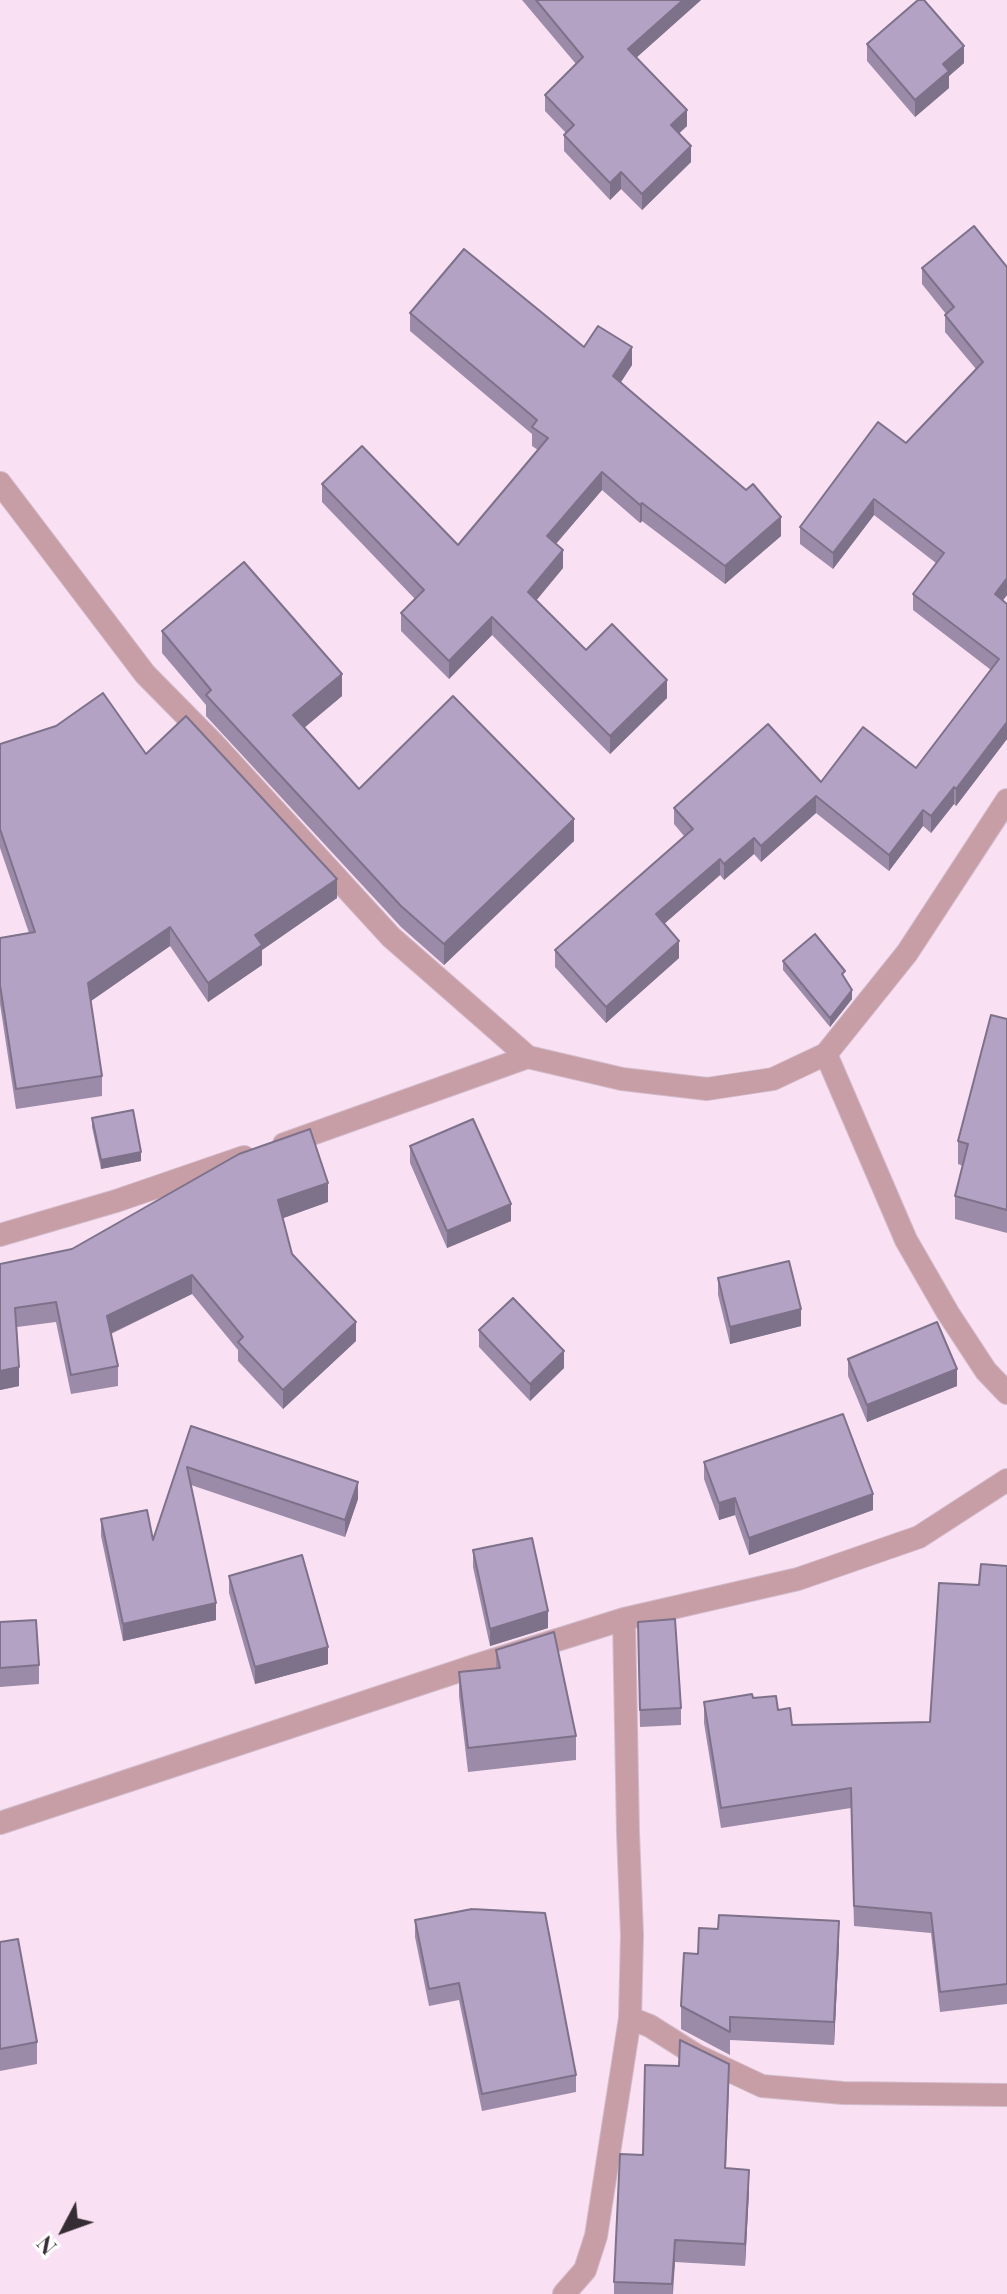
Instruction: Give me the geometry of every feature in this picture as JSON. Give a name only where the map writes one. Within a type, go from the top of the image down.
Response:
[{"type":"street","points":[[0,483],[145,674],[214,744],[391,937],[528,1057],[622,1079],[707,1089],[773,1079],[826,1054],[907,953],[1007,800]]},
{"type":"street","points":[[826,1054],[906,1240],[979,1360],[1007,1393]]},
{"type":"street","points":[[0,1235],[116,1201],[528,1057]]},
{"type":"street","points":[[0,1823],[624,1619],[798,1579],[919,1537],[1007,1480]]},
{"type":"street","points":[[564,2294],[585,2270],[596,2236],[630,2018],[632,1935],[624,1619]]},
{"type":"street","points":[[630,2018],[650,2026],[696,2055],[762,2086],[843,2093],[1007,2095]]},
{"type":"building","points":[[536,0],[683,0],[628,49],[687,110],[671,125],[691,146],[642,194],[621,172],[610,183],[564,135],[574,125],[545,95],[583,57]]},
{"type":"building","points":[[918,0],[924,0],[964,46],[943,64],[949,71],[915,100],[867,44]]},
{"type":"building","points":[[974,226],[1007,267],[1007,578],[995,594],[1007,604],[1007,722],[956,789],[954,787],[931,816],[923,810],[889,855],[816,796],[761,846],[754,838],[724,864],[720,859],[656,914],[679,941],[606,1007],[555,950],[693,829],[674,808],[768,724],[821,782],[863,727],[916,768],[999,659],[913,594],[944,553],[874,499],[833,553],[800,527],[878,422],[906,443],[983,362],[945,315],[954,307],[922,268]]},
{"type":"building","points":[[464,249],[584,347],[598,326],[632,347],[613,376],[746,490],[753,484],[781,517],[725,566],[642,503],[640,505],[602,472],[547,536],[563,550],[528,592],[586,650],[612,624],[667,680],[610,736],[492,617],[449,661],[401,613],[424,590],[322,484],[362,446],[458,545],[548,438],[532,427],[537,420],[410,313]]},
{"type":"building","points":[[244,562],[342,674],[293,715],[359,789],[453,696],[574,819],[444,944],[401,906],[206,695],[211,690],[162,631]]},
{"type":"building","points":[[103,693],[146,754],[186,716],[337,879],[255,935],[262,945],[208,983],[170,927],[88,983],[102,1076],[16,1089],[0,985],[0,938],[35,932],[0,829],[0,744],[56,726]]},
{"type":"building","points":[[815,934],[845,971],[842,974],[852,990],[830,1018],[783,961]]},
{"type":"building","points":[[991,1015],[1007,1019],[1007,1210],[955,1196],[968,1144],[958,1141]]},
{"type":"building","points":[[133,1110],[141,1152],[101,1160],[92,1118]]},
{"type":"building","points":[[473,1119],[511,1204],[447,1231],[410,1146]]},
{"type":"building","points":[[310,1129],[328,1183],[278,1200],[292,1254],[356,1322],[283,1390],[238,1342],[243,1337],[192,1275],[107,1316],[118,1366],[71,1375],[56,1302],[15,1308],[19,1367],[0,1371],[0,1264],[72,1249],[239,1154]]},
{"type":"building","points":[[789,1261],[801,1309],[730,1327],[718,1278]]},
{"type":"building","points":[[513,1298],[564,1351],[530,1384],[479,1330]]},
{"type":"building","points":[[937,1322],[957,1369],[867,1405],[848,1359]]},
{"type":"building","points":[[843,1414],[873,1494],[749,1538],[735,1498],[719,1503],[704,1462]]},
{"type":"building","points":[[191,1426],[358,1482],[345,1520],[187,1467],[216,1603],[123,1624],[101,1519],[147,1510],[153,1540]]},
{"type":"building","points":[[532,1538],[548,1611],[490,1629],[473,1550]]},
{"type":"building","points":[[302,1555],[328,1647],[255,1667],[229,1576]]},
{"type":"building","points":[[981,1564],[1007,1566],[1007,1984],[940,1992],[931,1913],[854,1906],[851,1788],[721,1808],[704,1702],[752,1694],[753,1698],[776,1696],[778,1710],[790,1708],[792,1725],[930,1722],[939,1583],[979,1585]]},
{"type":"building","points":[[675,1619],[681,1708],[640,1710],[638,1622]]},
{"type":"building","points":[[36,1620],[39,1665],[0,1668],[0,1622]]},
{"type":"building","points":[[554,1632],[576,1736],[468,1748],[459,1672],[500,1668],[496,1650]]},
{"type":"building","points":[[472,1909],[545,1913],[576,2075],[482,2094],[459,1983],[429,1989],[415,1920]]},
{"type":"building","points":[[719,1915],[839,1921],[834,2022],[730,2017],[730,2032],[681,2006],[684,1953],[698,1954],[699,1928],[718,1929]]},
{"type":"building","points":[[18,1939],[37,2042],[0,2049],[0,1942]]},
{"type":"building","points":[[680,2040],[729,2064],[725,2168],[749,2170],[745,2244],[675,2240],[672,2284],[614,2282],[620,2154],[643,2155],[645,2065],[679,2066]]}]
